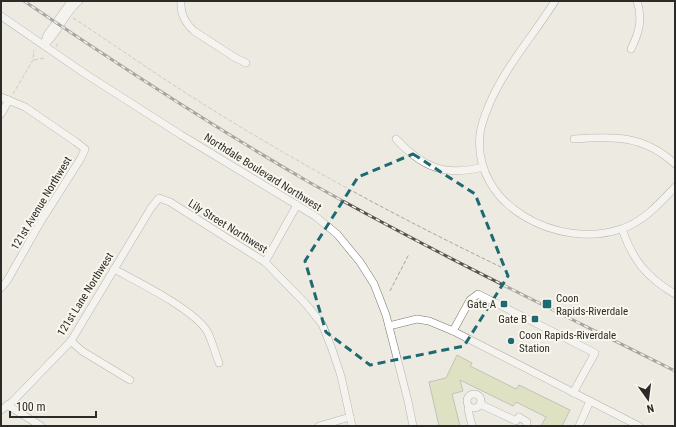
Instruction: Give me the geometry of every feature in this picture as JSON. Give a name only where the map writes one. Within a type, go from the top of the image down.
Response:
[{"type":"street","points":[[44,45],[47,35],[72,1]]},
{"type":"street","points":[[44,45],[52,39],[68,14],[79,1]]},
{"type":"street","points":[[181,1],[182,14],[188,26],[194,32],[228,54],[246,63]]},
{"type":"street","points":[[555,1],[505,72],[485,116],[480,135],[481,157],[483,167],[491,184],[504,202],[521,214],[547,228],[570,233],[584,234],[596,234],[622,229],[645,216],[675,187]]},
{"type":"street","points":[[631,49],[638,34],[640,21],[640,10],[637,1]]},
{"type":"street","name":"Northdale Boulevard Northwest","points":[[1,16],[84,73],[181,135],[315,216],[338,234],[360,262],[374,284],[389,326],[408,400],[413,426]]},
{"type":"street","points":[[1,97],[10,100],[1,114]]},
{"type":"street","name":"121st Avenue Northwest","points":[[1,288],[7,281],[41,220],[81,158],[85,149],[25,107],[10,100]]},
{"type":"street","points":[[574,139],[615,137],[634,140],[654,148],[675,164]]},
{"type":"street","points":[[396,139],[418,160],[435,168],[456,171],[483,167]]},
{"type":"street","name":"Lily Street Northwest","points":[[159,198],[170,202],[265,262],[322,324],[341,376],[352,426]]},
{"type":"street","name":"121st Lane Northwest","points":[[1,410],[71,341],[151,208],[159,198]]},
{"type":"street","points":[[265,262],[297,205]]},
{"type":"street","points":[[622,229],[636,260],[656,281],[675,294]]},
{"type":"street","points":[[114,269],[156,293],[199,322],[207,332],[219,363]]},
{"type":"street","points":[[453,331],[470,300],[478,294],[595,353],[573,393]]},
{"type":"street","points":[[389,326],[417,319],[429,321],[453,331],[639,426]]},
{"type":"street","points":[[71,341],[82,351],[130,380]]},
{"type":"street","points":[[473,395],[479,397],[480,404],[476,408],[470,406],[467,401],[469,397],[473,395]]},
{"type":"street","points":[[579,426],[590,401]]},
{"type":"street","points":[[480,404],[516,421],[519,417],[527,422],[527,426]]},
{"type":"street","points":[[7,405],[41,426]]},
{"type":"street","points":[[470,406],[468,409],[472,426]]},
{"type":"street","points":[[319,426],[350,417]]},
{"type":"path","points":[[68,14],[198,100],[277,148],[440,237],[503,268]]},
{"type":"path","points":[[10,100],[33,60],[34,50]]},
{"type":"path","points":[[33,60],[45,58]]},
{"type":"path","points":[[390,291],[409,254]]},
{"type":"highlighted area","points":[[413,154],[475,194],[508,276],[464,346],[370,365],[326,332],[305,261],[358,177]]},
{"type":"building","points":[[457,355],[472,363],[470,366],[516,389],[519,385],[570,410],[562,426],[541,426],[546,417],[516,402],[513,406],[460,380],[463,391],[452,394],[460,426],[439,426],[429,382],[446,378]]},
{"type":"railway","points":[[24,1],[164,94],[307,181],[444,255],[675,371]]},
{"type":"place","name":"Gate A","points":[[504,304]]},
{"type":"place","name":"Coon Rapids-Riverdale","points":[[547,304]]},
{"type":"place","name":"Gate B","points":[[535,319]]},
{"type":"place","name":"Coon Rapids-Riverdale Station","points":[[511,341]]}]
